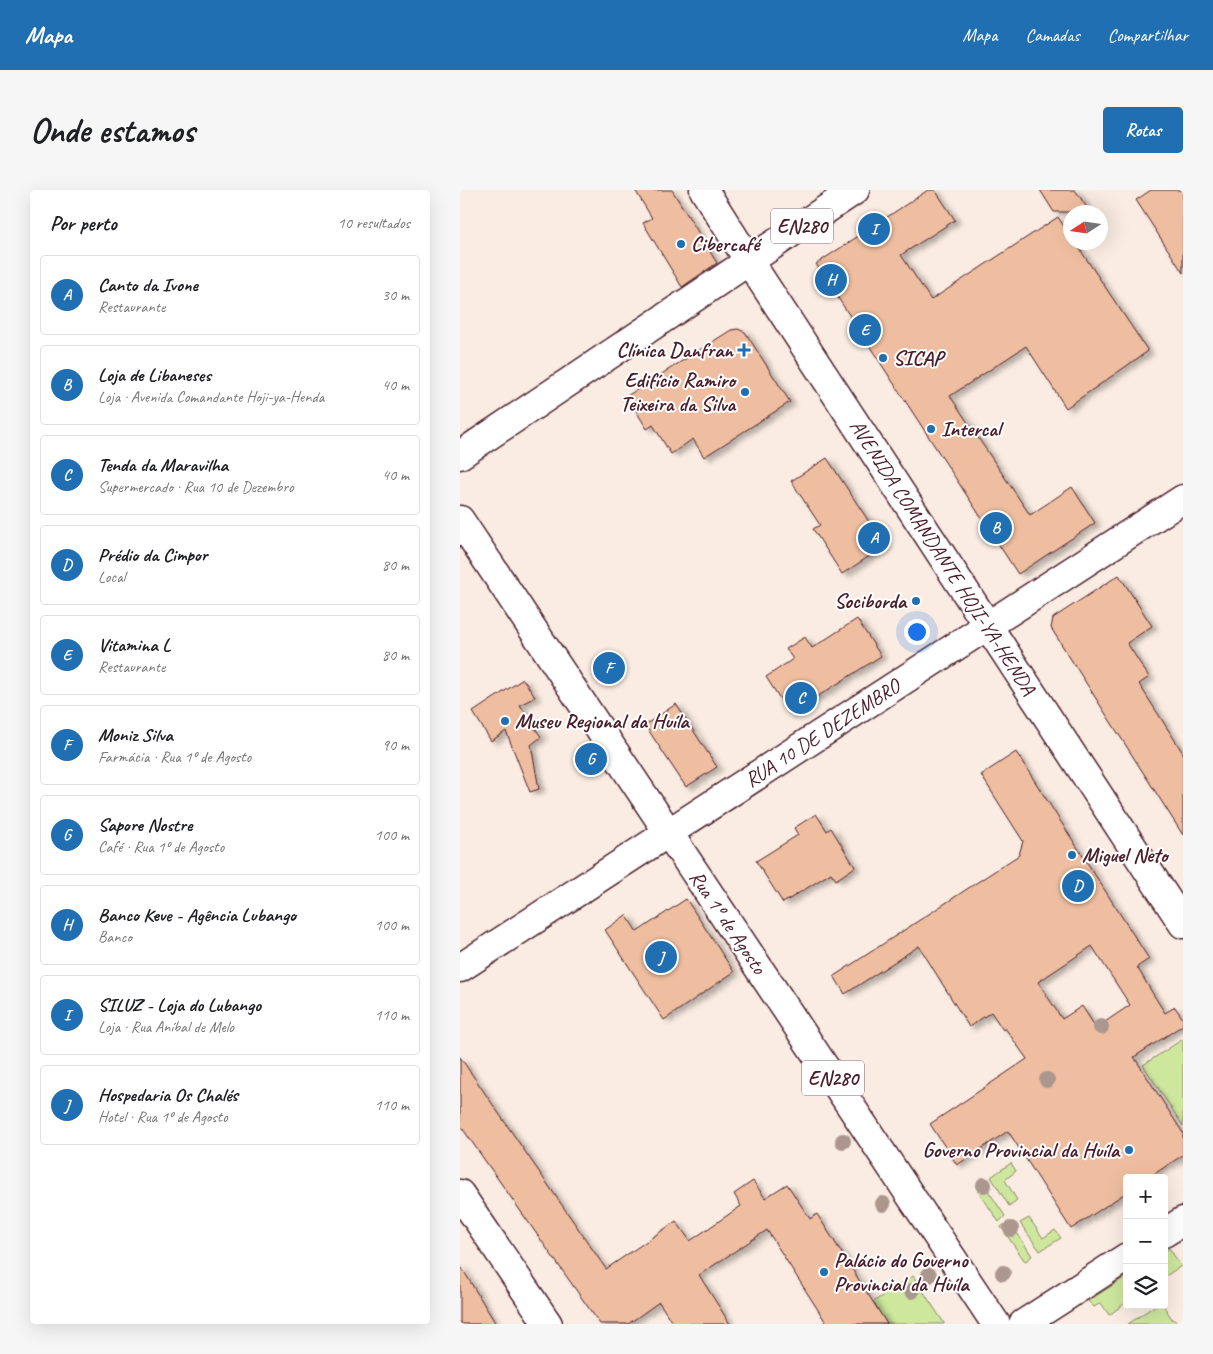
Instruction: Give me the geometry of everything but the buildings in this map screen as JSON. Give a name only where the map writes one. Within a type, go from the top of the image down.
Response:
[{"type":"street","name":"AVENIDA COMANDANTE HOJI-YA-HENDA","points":[[704,190],[1183,924]]},
{"type":"street","name":"EN280","points":[[749,261],[855,190]]},
{"type":"street","points":[[460,455],[749,261]]},
{"type":"street","name":"RUA 10 DE DEZEMBRO","points":[[460,968],[1183,499]]},
{"type":"street","name":"Rua 1º de Agosto","points":[[460,520],[996,1324]]},
{"type":"street","points":[[460,1194],[548,1324]]},
{"type":"street","points":[[1168,1230],[1183,1221]]},
{"type":"street","points":[[1024,1324],[1123,1260]]},
{"type":"green space","points":[[1183,1039],[1183,1126],[1143,1065]]},
{"type":"green space","points":[[1011,1163],[1016,1171],[1005,1180],[1017,1200],[1009,1206],[991,1177]]},
{"type":"green space","points":[[981,1182],[1005,1216],[999,1222],[976,1188]]},
{"type":"green space","points":[[1029,1218],[1043,1238],[1055,1230],[1061,1238],[1040,1251],[1020,1223]]},
{"type":"green space","points":[[1010,1222],[1032,1256],[1026,1261],[1001,1227]]},
{"type":"green space","points":[[1168,1249],[1181,1266],[1168,1274],[1168,1264]]},
{"type":"green space","points":[[913,1276],[944,1324],[887,1324],[873,1302]]},
{"type":"green space","points":[[1123,1279],[1123,1305],[1109,1315],[1101,1303],[1094,1307],[1088,1301]]},
{"type":"green space","points":[[1150,1309],[1166,1309],[1172,1319],[1181,1324],[1128,1324]]},
{"type":"place","name":"SILUZ - Loja do Lubango","points":[[874,229]]},
{"type":"place","name":"Cibercafé","points":[[681,244]]},
{"type":"place","name":"Banco Keve - Agência Lubango","points":[[831,280]]},
{"type":"place","name":"Vitamina L","points":[[865,330]]},
{"type":"place","name":"Clínica Danfran","points":[[744,350]]},
{"type":"place","name":"SICAP","points":[[883,358]]},
{"type":"place","name":"Edifício Ramiro Teixeira da Silva","points":[[745,392]]},
{"type":"place","name":"Intercal","points":[[931,429]]},
{"type":"place","name":"Loja de Libaneses","points":[[996,528]]},
{"type":"place","name":"Canto da Ivone","points":[[874,538]]},
{"type":"place","name":"Sociborda","points":[[916,601]]},
{"type":"place","name":"Moniz Silva","points":[[609,668]]},
{"type":"place","name":"Tenda da Maravilha","points":[[801,698]]},
{"type":"place","name":"Museu Regional da Huíla","points":[[505,721]]},
{"type":"place","name":"Sapore Nostre","points":[[591,759]]},
{"type":"place","name":"Miguel Neto","points":[[1072,855]]},
{"type":"place","name":"Prédio da Cimpor","points":[[1078,886]]},
{"type":"place","name":"Hospedaria Os Chalés","points":[[661,957]]},
{"type":"place","name":"Governo Provincial da Huíla","points":[[1129,1150]]},
{"type":"place","name":"Palácio do Governo Provincial da Huíla","points":[[824,1272]]}]
